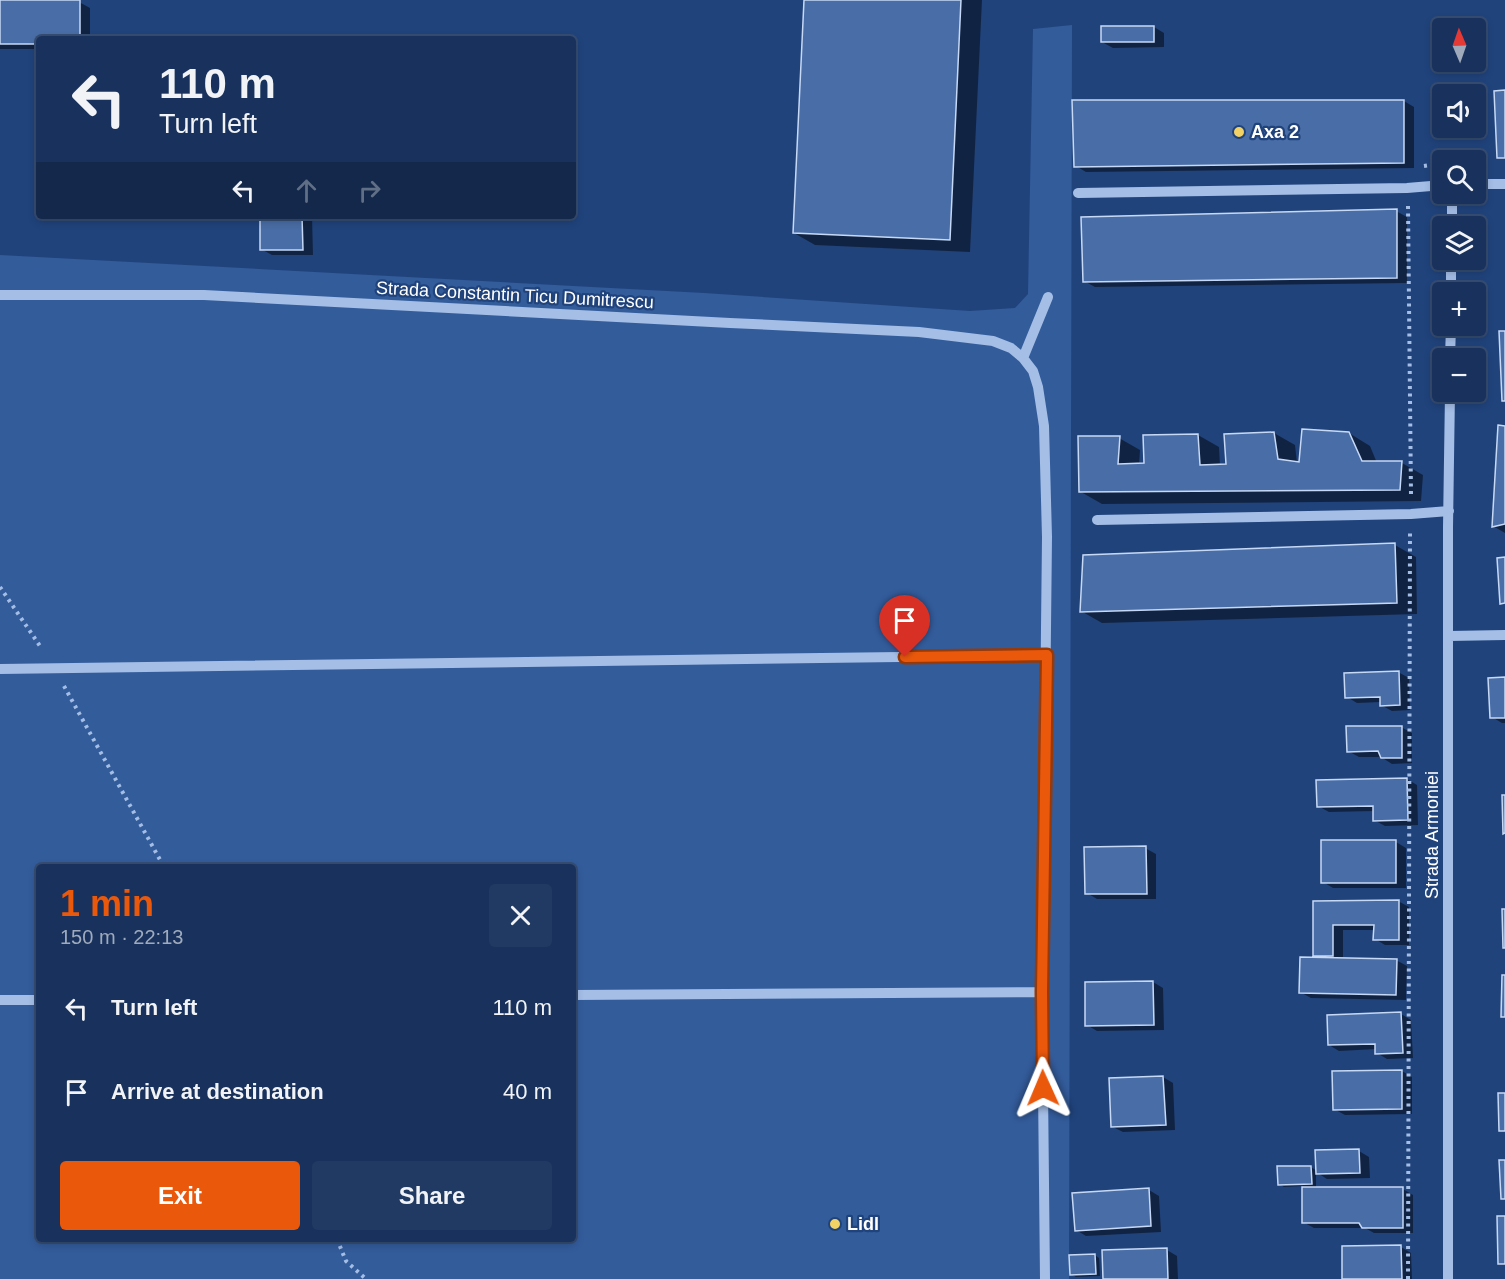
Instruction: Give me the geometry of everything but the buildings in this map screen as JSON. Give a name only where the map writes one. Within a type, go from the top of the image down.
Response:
[{"type":"street","points":[[1486,184],[1505,184]]},
{"type":"street","points":[[1078,193],[1432,186]]},
{"type":"street","name":"Strada Constantin Ticu Dumitrescu","points":[[0,295],[204,295],[919,332],[993,341],[1011,348],[1023,358]]},
{"type":"street","points":[[1045,1279],[1042,992],[1047,537],[1044,426],[1038,387],[1033,371],[1023,358],[1048,297]]},
{"type":"street","name":"Strada Armoniei","points":[[1448,1279],[1450,402]]},
{"type":"street","points":[[1097,520],[1411,514],[1449,511]]},
{"type":"street","points":[[1449,636],[1505,636]]},
{"type":"street","points":[[0,669],[1047,655]]},
{"type":"street","points":[[576,995],[1042,992]]},
{"type":"street","points":[[0,1000],[36,1000]]},
{"type":"path","points":[[1407,188],[1411,514],[1408,1279]]},
{"type":"path","points":[[0,587],[55,668],[162,864]]},
{"type":"path","points":[[338,1242],[346,1261],[366,1279]]},
{"type":"shaded area","points":[[1072,25],[1069,1279],[0,1279],[0,255],[704,293],[970,311],[1015,308],[1028,294],[1033,29]]},
{"type":"place","name":"Axa 2","points":[[1239,132]]},
{"type":"place","name":"Lidl","points":[[835,1224]]},
{"type":"route","points":[[905,657],[1047,655],[1042,992],[1043,1088]]}]
